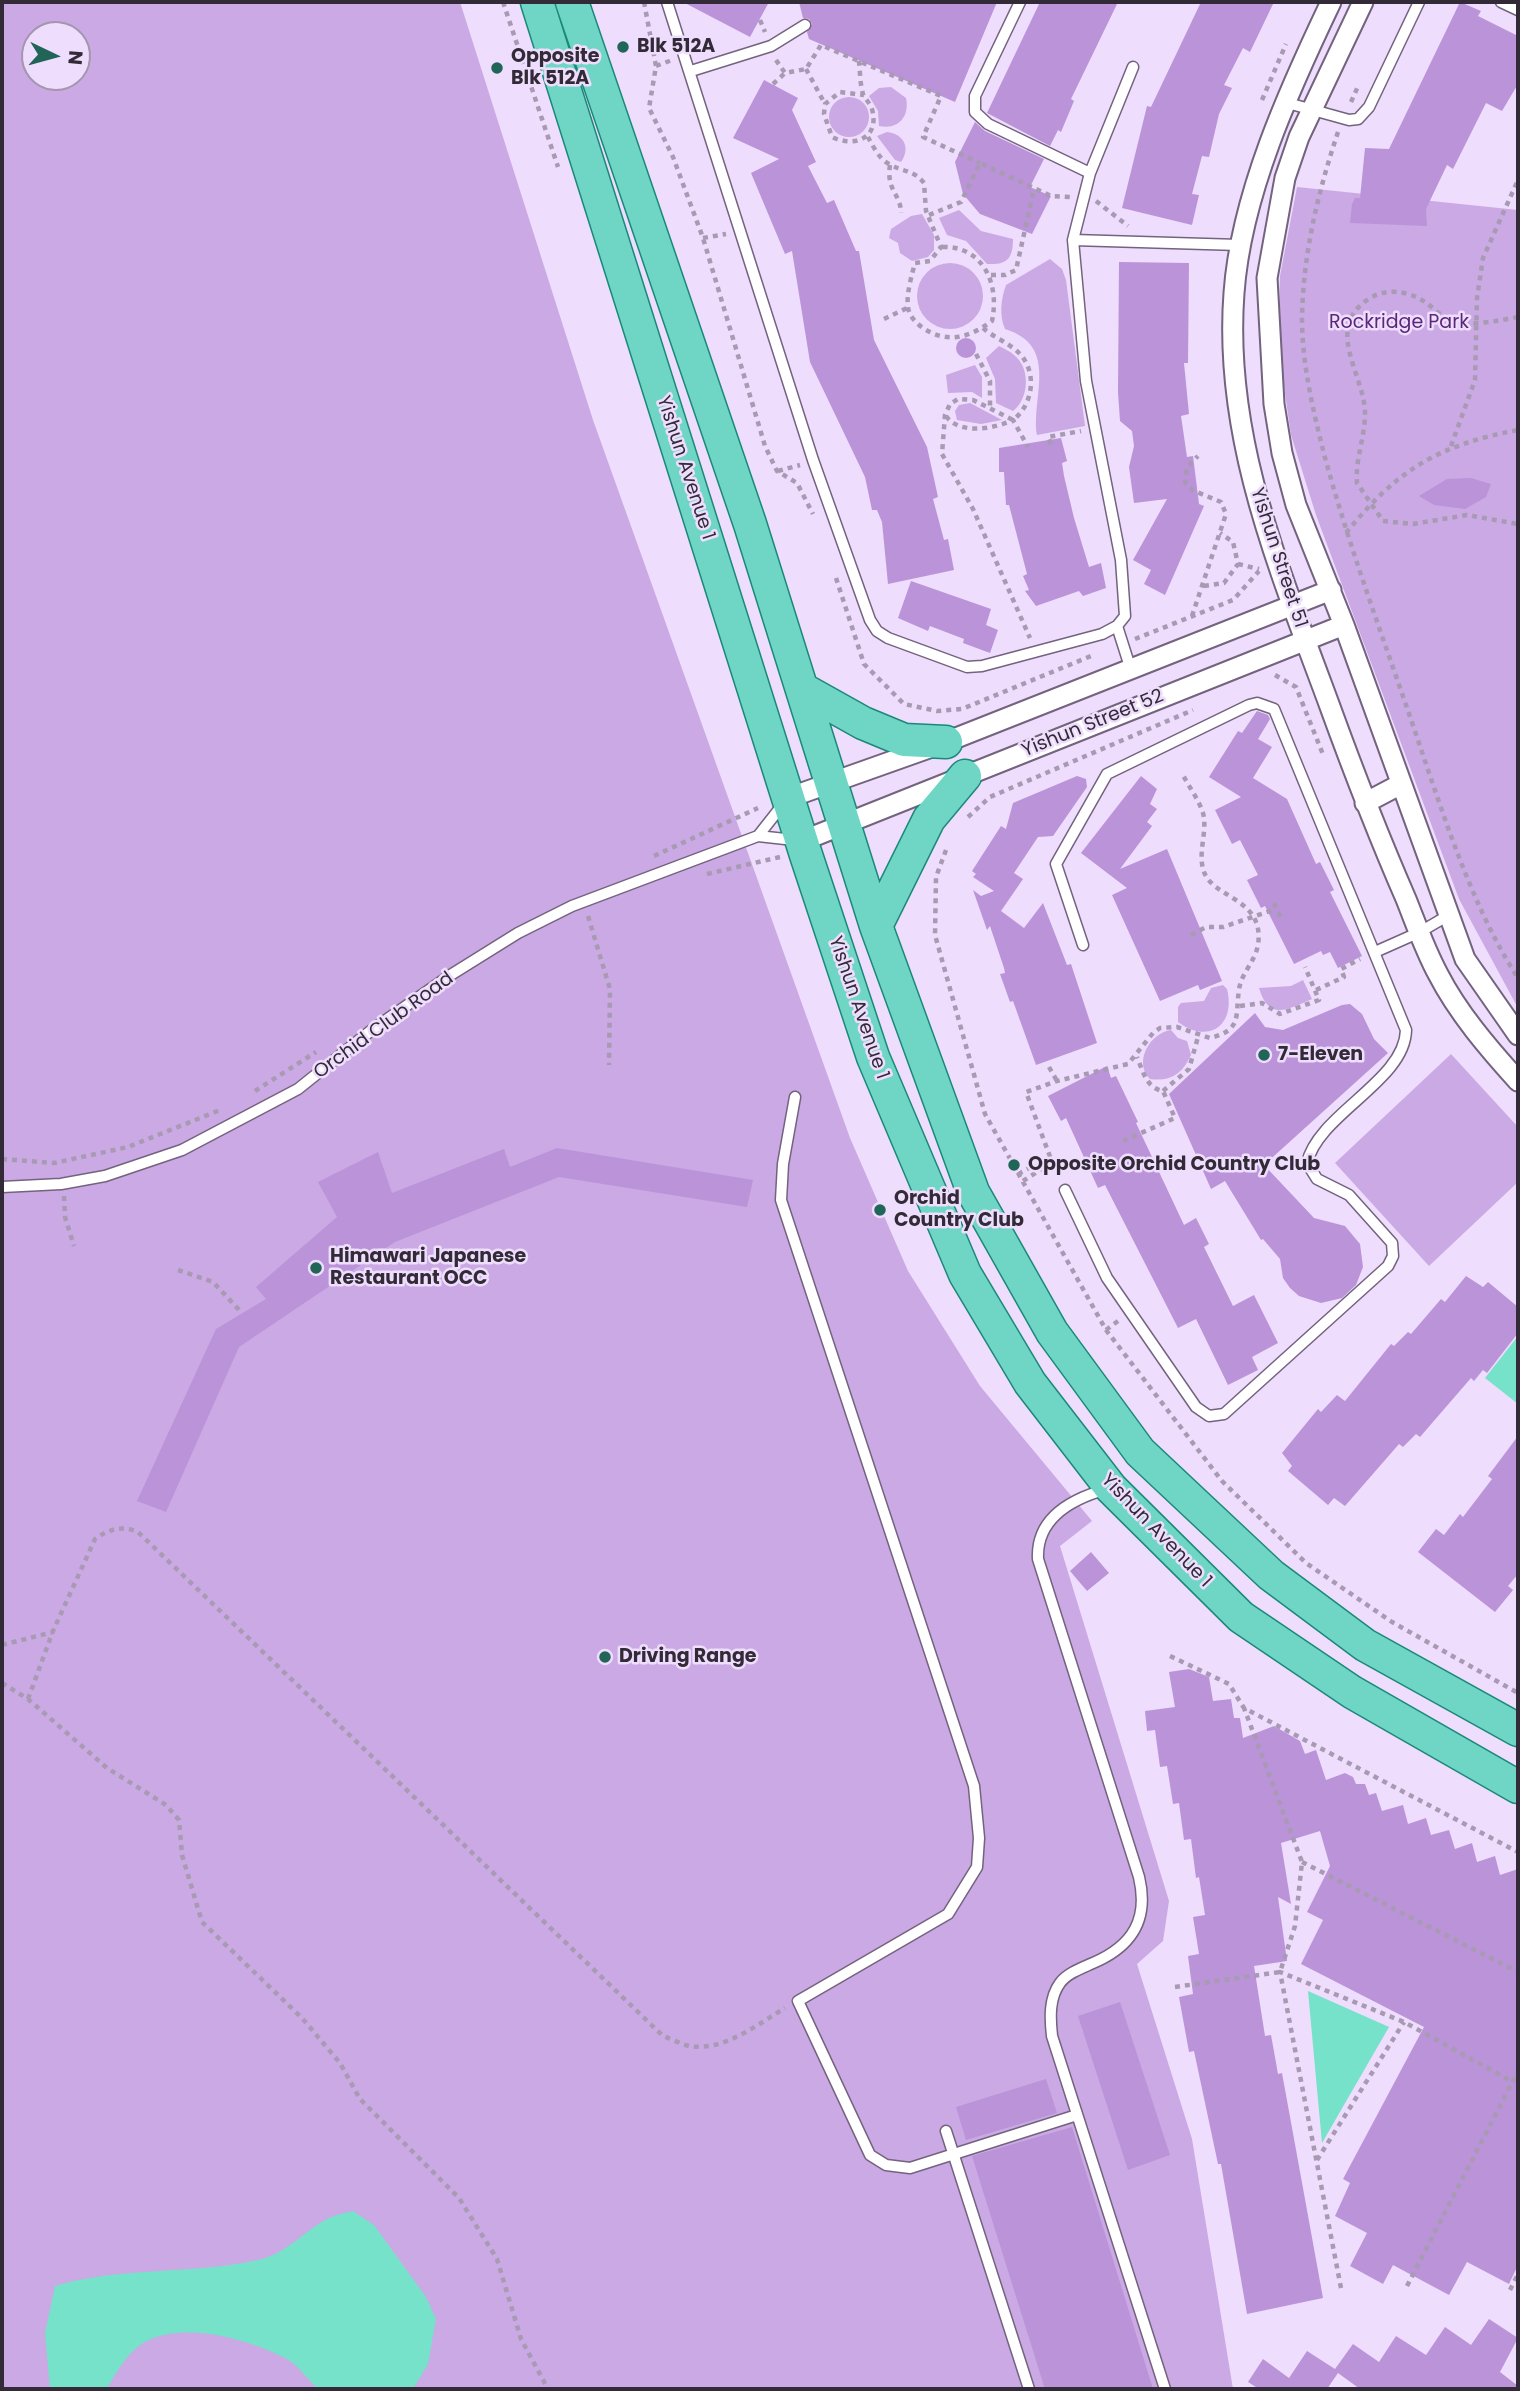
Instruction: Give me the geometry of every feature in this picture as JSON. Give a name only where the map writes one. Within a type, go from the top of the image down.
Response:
[{"type":"main road","name":"Yishun Avenue 1","points":[[537,2],[788,798],[796,850],[873,1056],[965,1274],[1030,1383],[1111,1488],[1241,1617],[1352,1692],[1518,1787]]},
{"type":"main road","points":[[572,2],[804,690],[876,926],[973,1192],[1052,1332],[1140,1452],[1271,1575],[1354,1637],[1518,1730]]},
{"type":"main road","points":[[804,690],[863,723],[904,740],[946,742]]},
{"type":"main road","points":[[876,926],[929,819],[965,776]]},
{"type":"street","name":"Yishun Street 51","points":[[1331,2],[1284,102],[1238,245],[1233,355],[1247,464],[1275,564],[1365,803],[1438,974],[1465,1016],[1518,1081]]},
{"type":"street","name":"Yishun Street 51","points":[[1363,2],[1311,110],[1285,178],[1267,278],[1274,404],[1282,453],[1296,505],[1331,590],[1465,959],[1518,1035]]},
{"type":"street","name":"Yishun Street 52","points":[[832,783],[946,742],[1331,590]]},
{"type":"street","name":"Yishun Street 52","points":[[844,825],[1304,638],[1344,625]]},
{"type":"street","points":[[788,798],[832,783]]},
{"type":"street","points":[[1365,803],[1401,784]]},
{"type":"street","name":"Orchid Club Road","points":[[796,850],[844,825]]},
{"type":"lane","points":[[667,2],[813,460],[870,620],[877,631],[888,638],[967,667],[982,666],[1102,634],[1117,626],[1125,615],[1126,602],[1086,381],[1073,240],[1090,173],[1133,67]]},
{"type":"lane","points":[[1020,2],[975,96],[975,112],[988,124],[1090,173]]},
{"type":"lane","points":[[1284,102],[1343,119],[1358,119],[1369,107],[1419,2]]},
{"type":"lane","points":[[1501,2],[1518,10]]},
{"type":"lane","points":[[691,71],[771,46],[805,25]]},
{"type":"lane","points":[[1073,240],[1238,245]]},
{"type":"lane","points":[[1117,626],[1130,670]]},
{"type":"lane","points":[[1065,1190],[1107,1278],[1196,1408],[1209,1416],[1224,1414],[1388,1266],[1393,1256],[1392,1243],[1349,1195],[1317,1179],[1307,1164],[1321,1138],[1403,1051],[1406,1030],[1274,709],[1257,703],[1107,774],[1056,864],[1083,945]]},
{"type":"lane","points":[[758,836],[788,798]]},
{"type":"lane","name":"Orchid Club Road","points":[[2,1187],[61,1184],[105,1176],[182,1150],[298,1089],[373,1029],[518,933],[572,906],[758,836],[796,850]]},
{"type":"lane","points":[[1374,952],[1420,932],[1449,915]]},
{"type":"lane","points":[[795,1097],[783,1164],[781,1200],[974,1786],[979,1838],[977,1867],[948,1914],[798,2001],[870,2155],[886,2165],[910,2168],[1077,2115]]},
{"type":"lane","points":[[1111,1488],[1086,1495],[1064,1507],[1047,1523],[1037,1541],[1038,1559],[1143,1895],[1142,1917],[1134,1935],[1107,1957],[1062,1980],[1053,1996],[1052,2036],[1165,2389]]},
{"type":"lane","points":[[946,2131],[1029,2389]]},
{"type":"path","points":[[644,2],[656,65],[649,108],[673,157],[702,238],[765,446],[777,471],[797,483],[816,522]]},
{"type":"path","points":[[821,45],[942,96],[923,137],[1034,188],[1016,270],[1005,275],[991,275]]},
{"type":"path","points":[[656,65],[674,60]]},
{"type":"path","points":[[859,61],[864,95],[872,107],[873,119],[868,137],[879,155],[890,165],[904,168],[924,183],[924,203],[941,247]]},
{"type":"path","points":[[806,69],[825,104],[824,114],[832,137],[856,143],[868,137]]},
{"type":"path","points":[[1366,72],[1343,119],[1322,181],[1306,257],[1302,320],[1311,400],[1346,533],[1451,832],[1500,951],[1518,978]]},
{"type":"path","points":[[773,84],[785,73]]},
{"type":"path","points":[[825,104],[841,92],[864,95]]},
{"type":"path","points":[[929,215],[961,202],[980,163]]},
{"type":"path","points":[[890,165],[889,184],[901,204],[901,213]]},
{"type":"path","points":[[1451,446],[1475,380],[1479,323],[1477,298],[1483,258],[1518,180]]},
{"type":"path","points":[[702,238],[724,234]]},
{"type":"path","points":[[956,246],[978,259],[991,275],[995,305],[992,321],[983,328],[951,340],[937,337],[916,323],[907,308],[915,263],[930,261],[941,247],[956,246]]},
{"type":"path","points":[[1518,317],[1479,323],[1451,319],[1424,300],[1397,291],[1373,296],[1355,312],[1346,331],[1348,351],[1365,406],[1357,483],[1383,521],[1393,524],[1467,515],[1518,524]]},
{"type":"path","points":[[884,320],[907,308]]},
{"type":"path","points":[[945,415],[950,422],[966,427],[997,428],[1013,420],[1027,402],[1032,388],[1030,376],[1018,352],[983,328]]},
{"type":"path","points":[[976,354],[990,382],[990,409]]},
{"type":"path","points":[[1028,447],[1013,420],[966,397],[950,404],[945,415],[942,454],[973,509],[1036,652]]},
{"type":"path","points":[[1051,444],[1048,437],[1096,428]]},
{"type":"path","points":[[1346,533],[1391,483],[1451,446],[1518,430]]},
{"type":"path","points":[[1192,616],[1204,586],[1225,507],[1221,502],[1192,490],[1185,482],[1187,467],[1198,456]]},
{"type":"path","points":[[777,471],[799,465]]},
{"type":"path","points":[[1204,586],[1224,583],[1238,564],[1233,541],[1220,533]]},
{"type":"path","points":[[1257,561],[1260,570]]},
{"type":"path","points":[[1238,564],[1260,570]]},
{"type":"path","points":[[835,577],[864,664],[904,704],[937,711],[962,709],[1233,600],[1260,570]]},
{"type":"path","points":[[1263,680],[1275,675],[1296,687],[1325,760]]},
{"type":"path","points":[[965,820],[990,797],[1202,706]]},
{"type":"path","points":[[1023,1181],[1052,1162],[1026,1092],[1056,1081],[1119,1068],[1137,1057],[1147,1040],[1160,1028],[1177,1027],[1198,1037],[1210,1038],[1226,1031],[1236,1021],[1240,1006],[1239,988],[1257,947],[1258,930],[1252,916],[1235,897],[1207,878],[1203,871],[1203,814],[1183,775]]},
{"type":"path","points":[[694,878],[796,850]]},
{"type":"path","points":[[1274,903],[1281,918]]},
{"type":"path","points":[[1191,934],[1206,928],[1223,927],[1276,909]]},
{"type":"path","points":[[577,919],[599,911]]},
{"type":"path","points":[[588,915],[610,989],[609,1065]]},
{"type":"path","points":[[1316,990],[1344,977],[1341,969],[1374,952]]},
{"type":"path","points":[[1240,1006],[1262,1003],[1280,1014],[1320,1000],[1305,967]]},
{"type":"path","points":[[1137,1057],[1145,1079],[1156,1090],[1163,1091],[1189,1069],[1198,1037]]},
{"type":"path","points":[[1049,1067],[1056,1081]]},
{"type":"path","points":[[1122,1140],[1175,1118],[1163,1091]]},
{"type":"path","points":[[1018,1174],[1033,1166]]},
{"type":"path","points":[[72,1194],[64,1196],[65,1217],[74,1246]]},
{"type":"path","points":[[178,1270],[213,1282],[242,1313]]},
{"type":"path","points":[[1106,1330],[1118,1321]]},
{"type":"path","points":[[28,1699],[54,1632],[96,1539],[117,1529],[138,1532],[663,2036],[690,2046],[709,2045],[735,2038],[798,2001]]},
{"type":"path","points":[[2,1645],[54,1632]]},
{"type":"path","points":[[1170,1656],[1229,1684],[1244,1708],[1302,1862],[1295,1926],[1280,1972],[1341,2288]]},
{"type":"path","points":[[2,1683],[28,1699],[107,1768],[166,1805],[179,1820],[182,1855],[202,1922],[302,2018],[340,2063],[360,2099],[459,2198],[498,2259],[521,2339],[548,2389]]},
{"type":"path","points":[[1244,1708],[1518,1852]]},
{"type":"path","points":[[1302,1862],[1518,1972]]},
{"type":"path","points":[[1175,1987],[1280,1972],[1404,2022],[1513,2082]]},
{"type":"path","points":[[1316,2161],[1404,2022]]},
{"type":"path","points":[[1407,2286],[1518,2071]]},
{"type":"path","points":[[1510,2290],[1518,2274]]},
{"type":"green space","points":[[2,2],[460,2],[593,420],[850,1138],[908,1271],[980,1386],[1092,1521],[1060,1546],[1169,1901],[1163,1941],[1137,1964],[1192,2139],[1233,2389],[2,2389]]},
{"type":"green space","points":[[891,87],[906,98],[906,111],[897,124],[879,126],[878,111],[869,96],[879,88]]},
{"type":"green space","points":[[849,97],[863,103],[869,117],[863,131],[849,137],[835,131],[829,117],[835,103]]},
{"type":"green space","points":[[893,133],[904,142],[905,152],[901,162],[895,160],[877,136]]},
{"type":"green space","name":"Rockridge Park","points":[[1297,187],[1518,210],[1518,1008],[1459,899],[1316,515],[1291,435],[1278,345],[1280,276]]},
{"type":"green space","points":[[959,210],[981,231],[1013,239],[1008,259],[987,264],[966,241],[947,235],[939,218]]},
{"type":"green space","points":[[922,214],[934,235],[934,250],[928,257],[912,261],[900,253],[898,243],[889,238],[891,229],[911,216]]},
{"type":"green space","points":[[1050,259],[1062,269],[1066,280],[1085,426],[1037,435],[1038,360],[1032,347],[1022,337],[1005,329],[1001,307],[1006,285]]},
{"type":"green space","points":[[950,263],[963,266],[973,273],[980,283],[983,296],[980,309],[973,319],[963,326],[950,329],[937,326],[927,319],[920,309],[917,296],[920,283],[927,273],[937,266]]},
{"type":"green space","points":[[999,346],[1011,352],[1019,361],[1025,375],[1025,391],[1013,411],[996,403],[995,379],[986,358]]},
{"type":"green space","points":[[975,365],[982,377],[982,398],[972,392],[948,393],[946,375]]},
{"type":"green space","points":[[970,403],[1002,420],[981,424],[957,420],[955,411],[959,405]]},
{"type":"green space","points":[[1303,980],[1312,999],[1287,1009],[1274,1009],[1268,1005],[1259,988],[1291,986]]},
{"type":"green space","points":[[1223,985],[1227,989],[1229,1002],[1224,1021],[1218,1028],[1200,1032],[1178,1022],[1178,1007],[1181,1003],[1204,1001],[1211,988]]},
{"type":"green space","points":[[1171,1030],[1178,1038],[1187,1041],[1191,1055],[1175,1075],[1164,1079],[1150,1079],[1143,1065],[1146,1049],[1156,1037]]},
{"type":"green space","points":[[1451,1054],[1518,1127],[1518,1182],[1429,1266],[1335,1163]]},
{"type":"shaded area","points":[[1518,1336],[1518,1404],[1485,1378]]},
{"type":"shaded area","points":[[1308,1991],[1389,2027],[1322,2143]]},
{"type":"shaded area","points":[[353,2211],[374,2225],[426,2297],[436,2319],[428,2364],[413,2389],[318,2389],[291,2362],[255,2345],[219,2336],[182,2333],[149,2340],[135,2349],[124,2361],[107,2389],[50,2389],[45,2333],[55,2286],[106,2276],[208,2268],[258,2260],[286,2248],[327,2219]]},
{"type":"building","points":[[683,2],[769,2],[750,37]]},
{"type":"building","points":[[799,2],[997,2],[955,102],[809,39],[807,32],[812,24],[809,19],[803,18]]},
{"type":"building","points":[[1040,2],[1118,2],[1071,99],[1074,101],[1061,132],[1058,130],[1050,146],[987,113]]},
{"type":"building","points":[[1201,2],[1274,2],[1250,52],[1243,48],[1224,85],[1232,88],[1219,114],[1209,157],[1202,156],[1192,194],[1199,195],[1192,225],[1122,208],[1147,106],[1151,107]]},
{"type":"building","points":[[1460,2],[1481,11],[1478,16],[1518,36],[1518,84],[1502,111],[1486,103],[1453,169],[1447,165],[1426,209],[1427,226],[1350,223],[1352,204],[1355,198],[1360,198],[1365,148],[1389,149]]},
{"type":"building","points":[[764,80],[798,98],[792,110],[816,162],[808,166],[827,203],[834,200],[856,251],[859,251],[874,340],[927,447],[938,497],[933,499],[944,540],[948,539],[954,570],[888,584],[882,522],[877,510],[872,510],[865,477],[810,362],[792,251],[785,254],[751,173],[779,159],[733,138]]},
{"type":"building","points":[[975,122],[985,131],[1044,159],[1030,187],[1051,196],[1032,234],[980,214],[963,194],[955,162]]},
{"type":"building","points":[[1119,262],[1189,263],[1188,363],[1184,363],[1189,414],[1181,416],[1187,457],[1193,456],[1199,504],[1204,506],[1165,595],[1144,584],[1151,570],[1133,560],[1167,499],[1134,503],[1129,467],[1134,446],[1132,431],[1120,421],[1118,392]]},
{"type":"building","points":[[966,338],[973,341],[976,348],[973,355],[966,358],[959,355],[956,348],[959,341]]},
{"type":"building","points":[[1061,438],[1067,461],[1062,463],[1064,476],[1074,518],[1089,567],[1101,563],[1106,588],[1083,596],[1079,591],[1036,606],[1025,591],[1029,590],[1023,576],[1027,574],[1009,505],[1006,505],[1004,472],[999,472],[999,448]]},
{"type":"building","points":[[1471,478],[1491,484],[1486,497],[1465,509],[1434,505],[1419,496],[1447,479]]},
{"type":"building","points":[[911,581],[991,609],[986,625],[998,630],[990,653],[930,626],[928,631],[898,618]]},
{"type":"building","points":[[1257,711],[1268,715],[1270,719],[1258,739],[1272,747],[1253,778],[1287,799],[1316,864],[1320,862],[1334,890],[1330,892],[1362,956],[1338,968],[1330,952],[1323,955],[1321,951],[1294,964],[1265,906],[1261,908],[1247,880],[1258,875],[1240,840],[1232,844],[1215,810],[1241,797],[1209,777],[1238,731],[1242,733]]},
{"type":"building","points":[[1077,776],[1086,779],[1087,787],[1053,836],[1038,837],[1014,873],[1023,879],[1001,911],[1024,928],[1043,903],[1067,965],[1071,964],[1097,1043],[1036,1065],[1013,1001],[1010,1002],[1000,974],[1005,973],[1004,968],[990,926],[987,930],[973,890],[981,896],[994,891],[973,877],[976,874],[972,871],[1001,826],[1006,829],[1013,803]]},
{"type":"building","points":[[1141,776],[1157,789],[1150,804],[1157,809],[1147,822],[1152,826],[1120,869],[1167,849],[1222,981],[1200,990],[1198,985],[1160,1001],[1112,895],[1127,888],[1081,853]]},
{"type":"building","points":[[1350,1004],[1362,1014],[1374,1039],[1388,1053],[1264,1165],[1314,1218],[1345,1226],[1360,1244],[1363,1267],[1356,1285],[1342,1298],[1321,1303],[1299,1296],[1290,1288],[1283,1278],[1280,1259],[1263,1239],[1261,1240],[1225,1181],[1211,1189],[1169,1094],[1255,1013],[1265,1027],[1283,1030]]},
{"type":"building","points":[[1107,1066],[1111,1078],[1116,1076],[1184,1225],[1196,1218],[1209,1244],[1204,1247],[1233,1306],[1254,1295],[1278,1343],[1252,1357],[1258,1370],[1228,1385],[1196,1319],[1178,1328],[1105,1185],[1098,1188],[1066,1118],[1061,1121],[1048,1096]]},
{"type":"building","points":[[557,1148],[753,1180],[747,1207],[559,1177],[395,1242],[239,1347],[166,1512],[137,1501],[216,1329],[266,1299],[256,1287],[337,1217],[318,1182],[378,1152],[392,1193],[504,1149],[510,1167]]},
{"type":"building","points":[[1466,1276],[1483,1287],[1488,1282],[1518,1307],[1518,1333],[1487,1373],[1483,1370],[1474,1381],[1471,1378],[1420,1437],[1416,1434],[1403,1447],[1399,1444],[1345,1506],[1334,1498],[1328,1505],[1288,1471],[1292,1466],[1282,1453],[1318,1409],[1321,1412],[1337,1395],[1345,1401],[1391,1344],[1394,1346],[1408,1332],[1411,1334],[1441,1299],[1445,1302]]},
{"type":"building","points":[[1518,1436],[1518,1574],[1508,1586],[1513,1590],[1495,1612],[1418,1552],[1436,1529],[1444,1535],[1460,1514],[1463,1517],[1492,1479],[1488,1476]]},
{"type":"building","points":[[1091,1552],[1109,1573],[1087,1591],[1070,1571]]},
{"type":"building","points":[[1189,1669],[1209,1677],[1213,1701],[1231,1699],[1234,1718],[1240,1718],[1243,1738],[1274,1726],[1300,1741],[1305,1754],[1316,1750],[1326,1780],[1345,1773],[1353,1777],[1356,1784],[1365,1784],[1369,1795],[1376,1793],[1382,1811],[1403,1805],[1408,1824],[1426,1818],[1431,1835],[1449,1830],[1455,1849],[1472,1843],[1477,1862],[1495,1856],[1500,1875],[1518,1869],[1518,2265],[1509,2284],[1467,2262],[1449,2295],[1393,2265],[1383,2284],[1350,2266],[1367,2233],[1335,2216],[1350,2183],[1343,2179],[1424,2027],[1301,1964],[1323,1920],[1307,1912],[1330,1866],[1320,1831],[1281,1843],[1291,1904],[1278,1897],[1287,1961],[1254,1966],[1265,2036],[1271,2035],[1278,2074],[1282,2073],[1323,2298],[1247,2314],[1221,2164],[1218,2164],[1194,2051],[1189,2052],[1179,1997],[1193,1994],[1188,1956],[1199,1954],[1193,1917],[1205,1915],[1199,1877],[1196,1878],[1191,1839],[1184,1840],[1179,1803],[1173,1804],[1167,1766],[1160,1767],[1155,1730],[1147,1731],[1145,1711],[1175,1707],[1169,1672]]},
{"type":"building","points":[[1120,2002],[1170,2155],[1128,2170],[1078,2016]]},
{"type":"building","points":[[1046,2079],[1057,2113],[966,2140],[956,2107]]},
{"type":"building","points":[[1072,2127],[1153,2389],[1045,2389],[972,2156]]},
{"type":"building","points":[[1489,2319],[1518,2338],[1500,2372],[1518,2386],[1518,2389],[1360,2389],[1338,2373],[1327,2389],[1259,2389],[1248,2382],[1263,2359],[1289,2378],[1307,2351],[1335,2369],[1353,2344],[1379,2362],[1396,2336],[1426,2355],[1445,2327],[1471,2345]]},
{"type":"place","name":"Blk 512A","points":[[623,47]]},
{"type":"place","name":"Opposite Blk 512A","points":[[497,68]]},
{"type":"place","name":"7-Eleven","points":[[1264,1055]]},
{"type":"place","name":"Opposite Orchid Country Club","points":[[1014,1165]]},
{"type":"place","name":"Orchid Country Club","points":[[880,1210]]},
{"type":"place","name":"Himawari Japanese Restaurant OCC","points":[[316,1268]]},
{"type":"place","name":"Driving Range","points":[[605,1657]]}]
